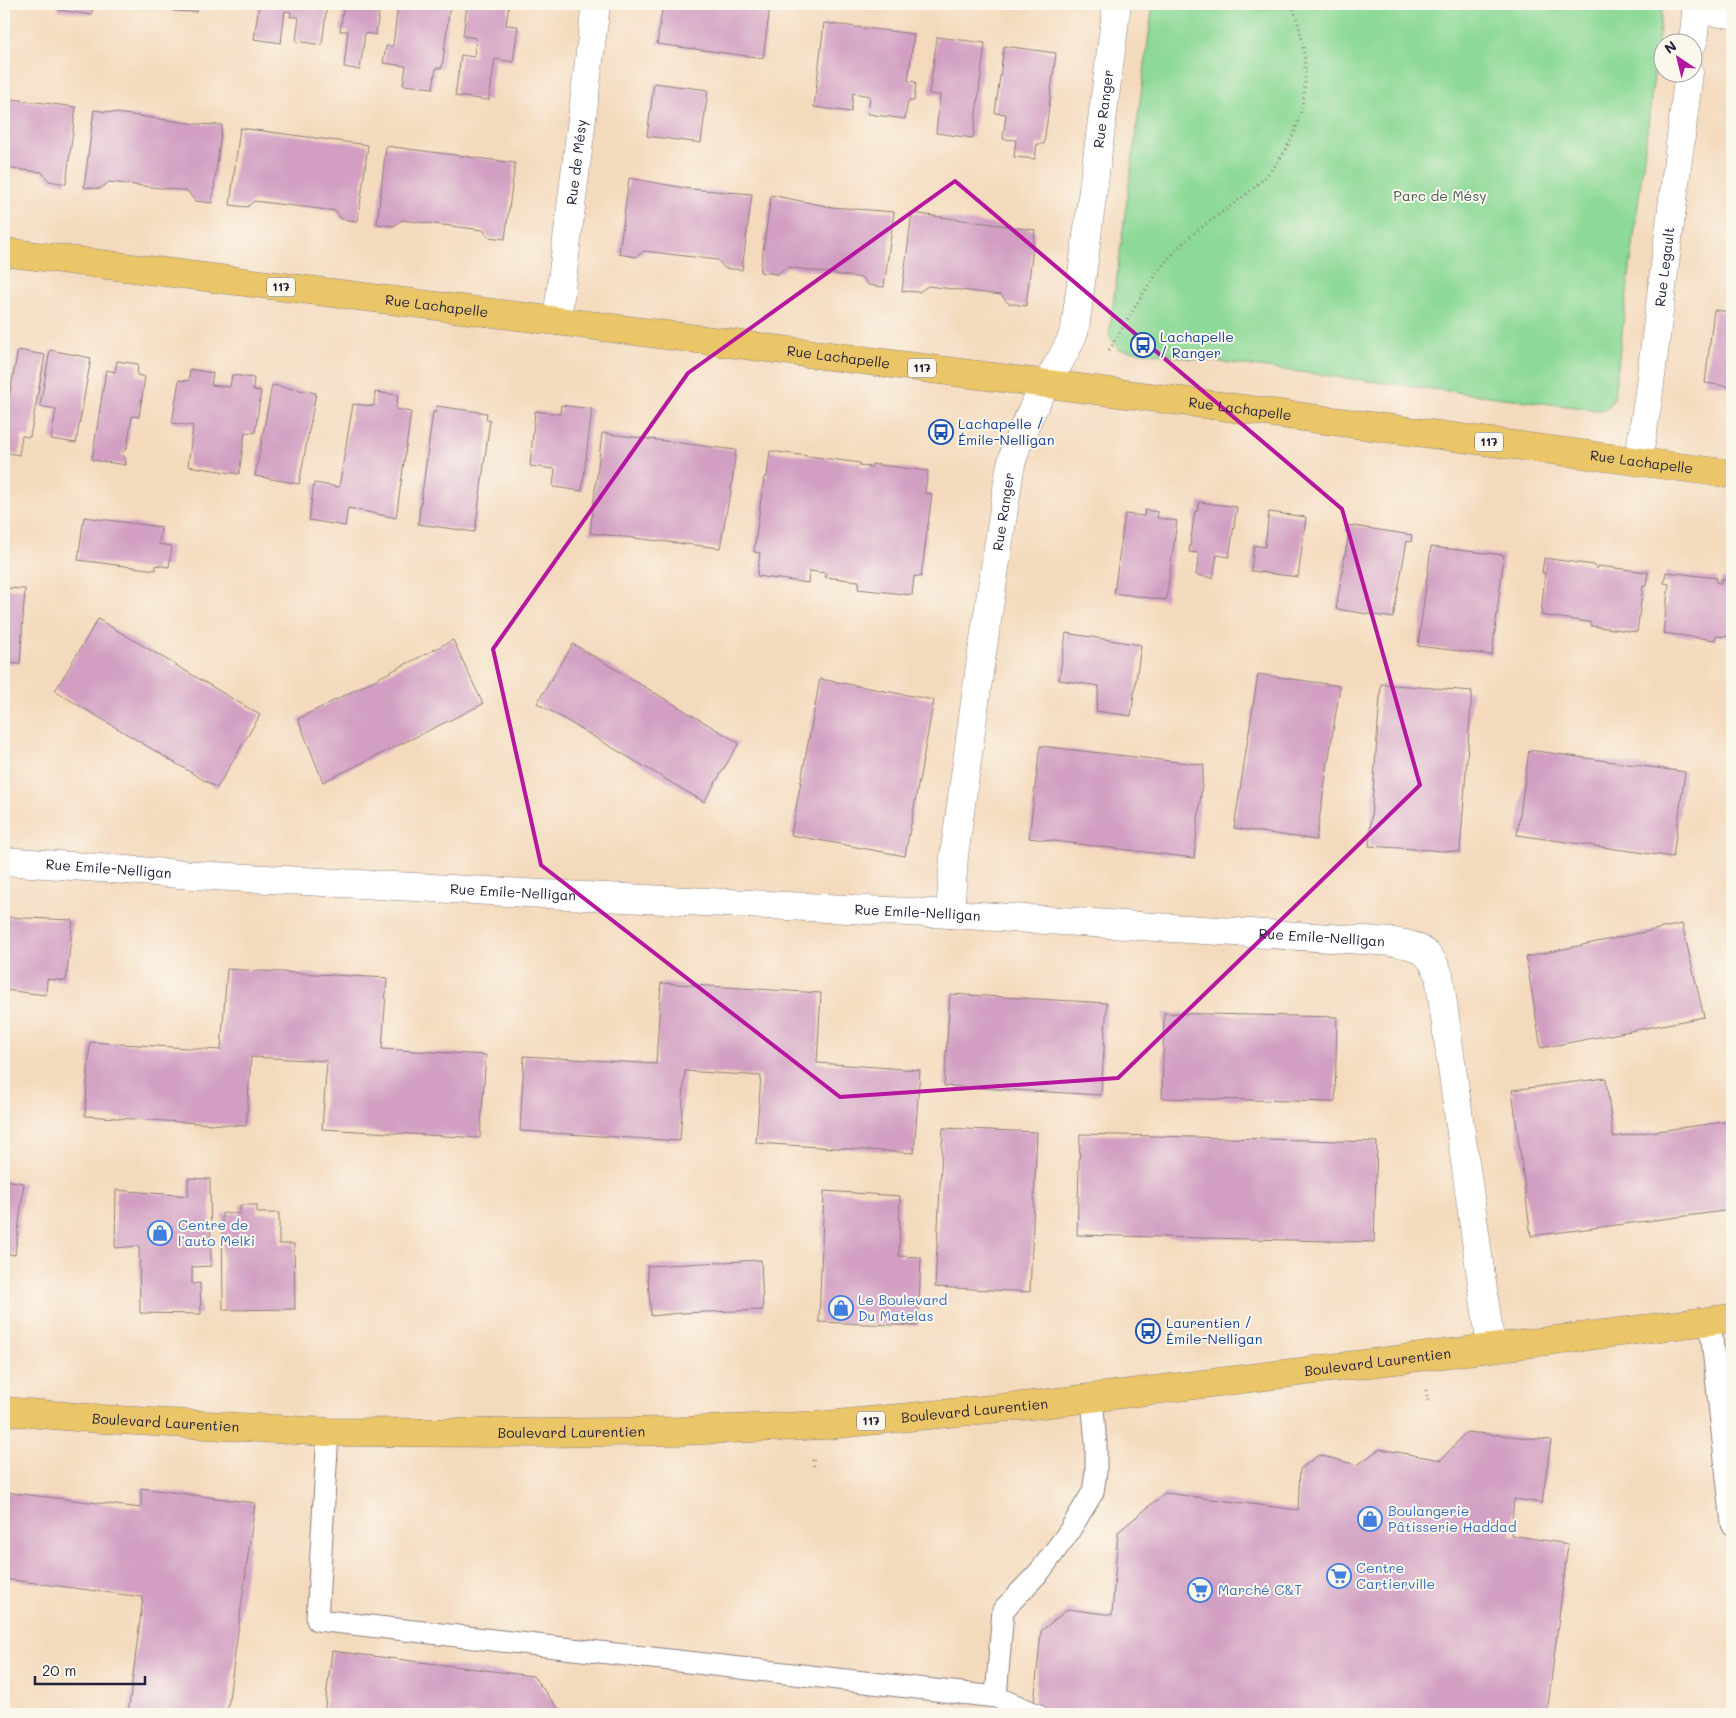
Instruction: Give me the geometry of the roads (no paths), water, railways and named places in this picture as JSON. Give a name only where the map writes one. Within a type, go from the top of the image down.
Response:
[{"type":"main road","name":"Rue Lachapelle","points":[[4,252],[557,320],[1732,474]]},
{"type":"main road","name":"Boulevard Laurentien","points":[[4,1411],[110,1420],[328,1432],[540,1433],[763,1428],[933,1416],[1092,1398],[1721,1319]]},
{"type":"street","name":"Rue de Mésy","points":[[557,320],[596,4]]},
{"type":"street","name":"Rue Ranger","points":[[950,914],[956,846],[980,666],[1010,469],[1017,441],[1046,384],[1070,343],[1075,329],[1117,4]]},
{"type":"street","points":[[1693,32],[1697,7],[1732,14]]},
{"type":"street","name":"Rue Legault","points":[[1638,461],[1648,400],[1688,82]]},
{"type":"street","name":"Rue Emile-Nelligan","points":[[4,861],[194,875],[950,914],[1410,944],[1425,952],[1434,961],[1439,975],[1491,1348]]},
{"type":"lane","points":[[1721,1319],[1732,1524]]},
{"type":"lane","points":[[996,1697],[1003,1610],[1040,1570],[1068,1533],[1093,1492],[1096,1472],[1096,1444],[1092,1398]]},
{"type":"lane","points":[[328,1432],[317,1620],[996,1697],[1036,1714]]},
{"type":"place","name":"Lachapelle / Ranger","points":[[1143,345]]},
{"type":"place","name":"Lachapelle / Émile-Nelligan","points":[[941,432]]},
{"type":"place","name":"Centre de l'auto Melki","points":[[160,1233]]},
{"type":"place","name":"Le Boulevard Du Matelas","points":[[841,1308]]},
{"type":"place","name":"Laurentien / Émile-Nelligan","points":[[1148,1331]]},
{"type":"place","name":"Boulangerie Pâtisserie Haddad","points":[[1370,1519]]},
{"type":"place","name":"Centre Cartierville","points":[[1339,1576]]},
{"type":"place","name":"Marché C&T","points":[[1200,1590]]},
{"type":"park label","name":"Parc de Mésy","points":[[1440,196]]}]
